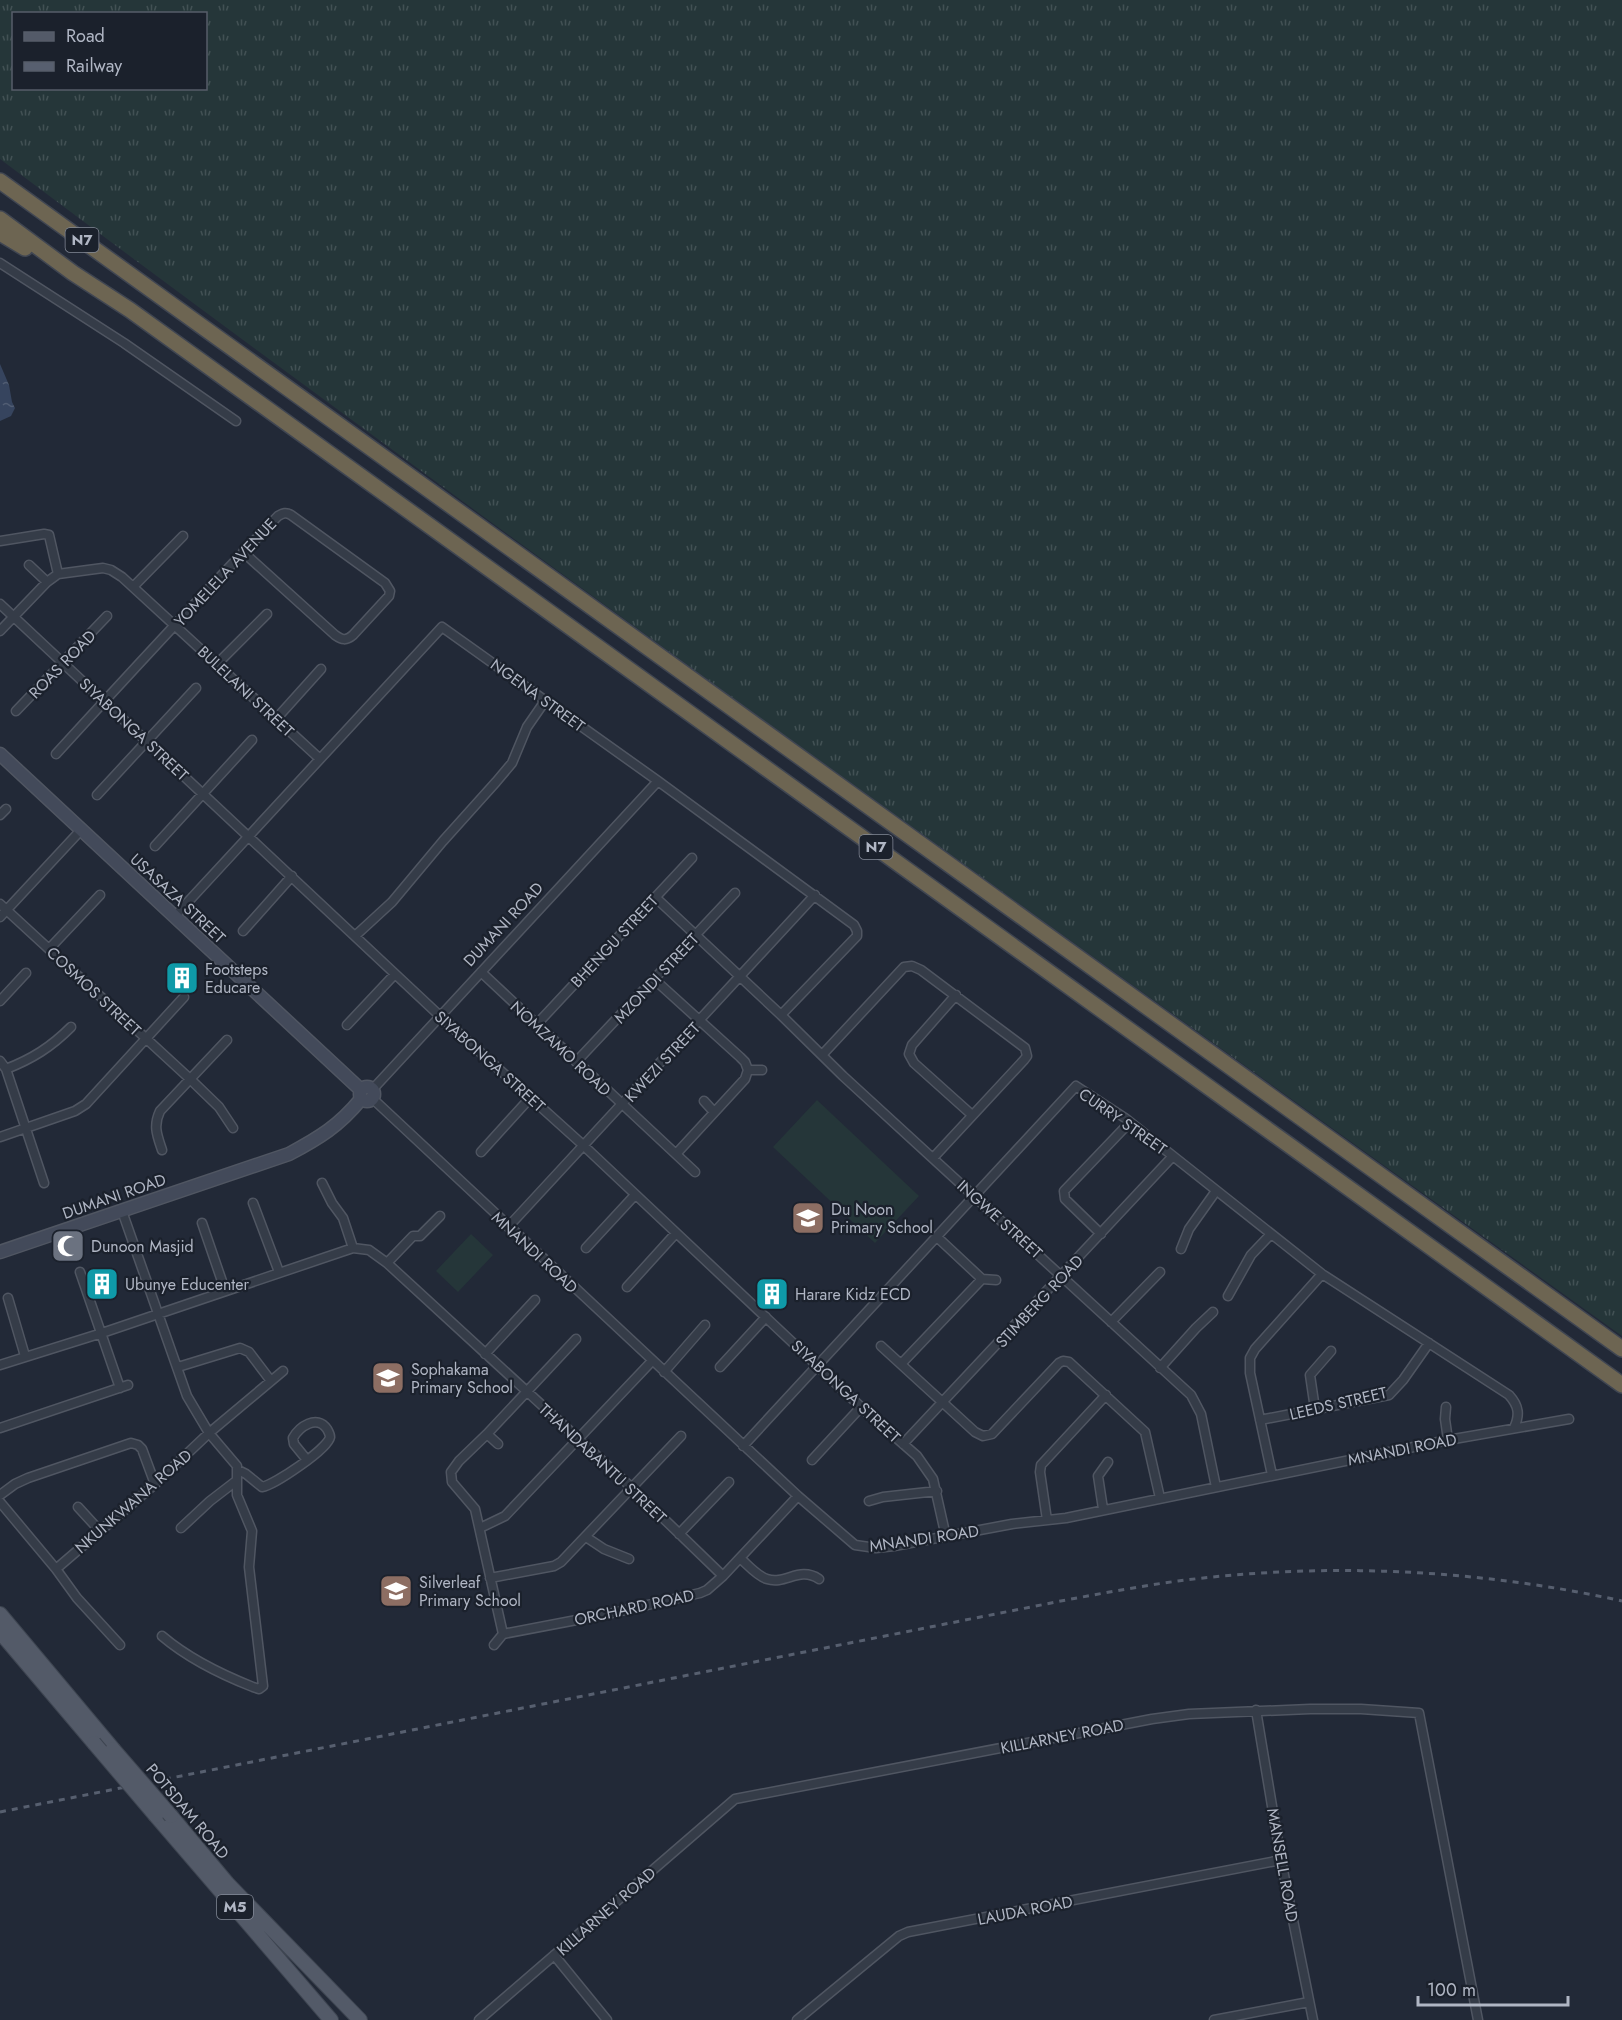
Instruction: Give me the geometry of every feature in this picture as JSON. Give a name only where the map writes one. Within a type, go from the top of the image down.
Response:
[{"type":"highway","points":[[0,170],[159,286],[164,299]]},
{"type":"highway","name":"N7","points":[[0,181],[1622,1348]]},
{"type":"highway","name":"N7","points":[[0,219],[73,273],[130,310],[1622,1385]]},
{"type":"highway","points":[[0,233],[73,273]]},
{"type":"main road","name":"POTSDAM ROAD","points":[[0,1614],[227,1883],[360,2020]]},
{"type":"main road","name":"POTSDAM ROAD","points":[[0,1632],[331,2020]]},
{"type":"street","points":[[0,263],[124,343],[236,421]]},
{"type":"street","name":"YOMELELA AVENUE","points":[[56,754],[104,701],[243,552],[278,516],[288,513],[385,584],[390,591],[386,600],[353,635],[346,639],[335,635],[243,552]]},
{"type":"street","points":[[0,541],[49,535],[58,574]]},
{"type":"street","points":[[133,587],[183,536]]},
{"type":"street","points":[[29,565],[47,582]]},
{"type":"street","name":"BULELANI STREET","points":[[0,632],[47,582],[58,574],[107,568],[133,587],[320,759]]},
{"type":"street","name":"SIYABONGA STREET","points":[[0,604],[440,1016],[583,1145],[903,1444],[926,1467],[933,1479],[946,1537]]},
{"type":"street","points":[[217,664],[267,614]]},
{"type":"street","name":"ROAS ROAD","points":[[16,711],[64,664],[107,616]]},
{"type":"street","name":"NGENA STREET","points":[[174,917],[442,627],[658,781],[856,928],[856,936],[781,1015]]},
{"type":"street","points":[[276,719],[321,669]]},
{"type":"street","points":[[97,795],[196,688]]},
{"type":"street","points":[[355,936],[392,902],[512,763],[527,727],[545,701]]},
{"type":"street","points":[[155,846],[252,740]]},
{"type":"street","name":"USASAZA STREET","points":[[0,754],[367,1094]]},
{"type":"street","name":"DUMANI ROAD","points":[[0,1252],[289,1154],[332,1129],[347,1117],[658,781]]},
{"type":"street","points":[[0,917],[4,907],[81,830]]},
{"type":"street","name":"BHENGU STREET","points":[[537,1024],[692,858]]},
{"type":"street","points":[[243,931],[292,876]]},
{"type":"street","name":"MZONDI STREET","points":[[576,1062],[735,893]]},
{"type":"street","points":[[49,949],[100,895]]},
{"type":"street","name":"KWEZI STREET","points":[[508,1227],[815,896]]},
{"type":"street","name":"INGWE STREET","points":[[655,897],[822,1055],[1191,1395],[1198,1406],[1216,1487]]},
{"type":"street","name":"COSMOS STREET","points":[[4,907],[189,1078],[219,1107],[233,1128]]},
{"type":"street","points":[[822,1055],[904,967],[917,967],[1027,1051],[1024,1060],[933,1158]]},
{"type":"street","name":"NOMZAMO ROAD","points":[[480,972],[694,1172]]},
{"type":"street","points":[[0,1001],[26,973]]},
{"type":"street","points":[[347,1025],[395,974]]},
{"type":"street","points":[[655,980],[740,1057],[748,1070],[745,1079],[676,1154]]},
{"type":"street","points":[[956,995],[912,1045],[909,1054],[914,1063],[972,1115]]},
{"type":"street","points":[[0,1137],[75,1111],[86,1104],[184,997]]},
{"type":"street","points":[[6,1069],[37,1056],[70,1027]]},
{"type":"street","points":[[162,1150],[155,1131],[156,1118],[167,1101],[226,1040]]},
{"type":"street","points":[[0,1061],[6,1069],[44,1183]]},
{"type":"street","points":[[748,1070],[762,1070]]},
{"type":"street","name":"CURRY STREET","points":[[743,1446],[1076,1086],[1130,1122],[1322,1274],[1494,1385],[1515,1401],[1519,1413],[1514,1428]]},
{"type":"street","name":"MNANDI ROAD","points":[[367,1094],[743,1446],[855,1545],[876,1548],[1047,1520],[1448,1440],[1569,1419]]},
{"type":"street","points":[[481,1152],[530,1098]]},
{"type":"street","points":[[704,1101],[714,1112]]},
{"type":"street","points":[[1101,1234],[1065,1199],[1064,1191],[1130,1122]]},
{"type":"street","name":"STIMBERG ROAD","points":[[903,1444],[944,1403],[1173,1156]]},
{"type":"street","points":[[0,1365],[353,1248],[343,1218],[322,1183]]},
{"type":"street","points":[[1181,1250],[1189,1229],[1216,1191]]},
{"type":"street","points":[[586,1248],[635,1196]]},
{"type":"street","points":[[253,1203],[279,1272]]},
{"type":"street","points":[[122,1211],[187,1396],[210,1433],[237,1466],[264,1487],[284,1478],[307,1460],[329,1439],[329,1432],[324,1424],[318,1421],[303,1428],[293,1438],[294,1444],[307,1460]]},
{"type":"street","points":[[387,1263],[413,1236],[420,1236],[440,1216]]},
{"type":"street","points":[[202,1223],[225,1290]]},
{"type":"street","points":[[627,1287],[676,1233]]},
{"type":"street","points":[[1228,1296],[1251,1255],[1271,1234]]},
{"type":"street","points":[[937,1237],[982,1279],[996,1280]]},
{"type":"street","name":"THANDABANTU STREET","points":[[353,1248],[369,1250],[387,1263],[631,1487],[723,1576]]},
{"type":"street","points":[[0,1428],[124,1387],[80,1272]]},
{"type":"street","points":[[1111,1322],[1160,1272]]},
{"type":"street","points":[[1272,1475],[1250,1373],[1250,1358],[1255,1349],[1322,1274]]},
{"type":"street","points":[[902,1364],[982,1279]]},
{"type":"street","points":[[8,1298],[25,1356]]},
{"type":"street","points":[[484,1353],[534,1300]]},
{"type":"street","points":[[1160,1368],[1213,1312]]},
{"type":"street","points":[[720,1367],[766,1317]]},
{"type":"street","points":[[664,1372],[705,1325]]},
{"type":"street","points":[[494,1646],[503,1634],[480,1528],[475,1509],[452,1482],[452,1472],[459,1461],[576,1339]]},
{"type":"street","name":"LEEDS STREET","points":[[1260,1420],[1389,1395],[1403,1380],[1429,1343]]},
{"type":"street","points":[[881,1346],[975,1432],[987,1436],[992,1434],[1059,1363],[1065,1360],[1073,1364],[1146,1435],[1160,1498]]},
{"type":"street","points":[[178,1366],[240,1348],[249,1352],[271,1381]]},
{"type":"street","points":[[1315,1409],[1310,1375],[1331,1351]]},
{"type":"street","points":[[480,1528],[505,1516],[652,1361]]},
{"type":"street","name":"NKUNKWANA ROAD","points":[[56,1569],[283,1371]]},
{"type":"street","points":[[1047,1520],[1041,1465],[1106,1395]]},
{"type":"street","points":[[812,1460],[861,1407]]},
{"type":"street","points":[[1446,1407],[1444,1419],[1448,1440]]},
{"type":"street","points":[[487,1434],[498,1444]]},
{"type":"street","points":[[490,1578],[554,1566],[566,1558],[681,1436]]},
{"type":"street","points":[[0,1495],[21,1480],[130,1443],[142,1449],[154,1484]]},
{"type":"street","points":[[1104,1509],[1098,1476],[1108,1462]]},
{"type":"street","points":[[162,1636],[189,1656],[212,1669],[253,1687],[260,1689],[263,1687],[249,1567],[252,1531],[237,1495],[237,1466]]},
{"type":"street","points":[[181,1528],[236,1481]]},
{"type":"street","points":[[679,1534],[729,1482]]},
{"type":"street","points":[[869,1501],[883,1497],[937,1491]]},
{"type":"street","name":"ORCHARD ROAD","points":[[503,1634],[708,1590],[798,1496]]},
{"type":"street","points":[[0,1502],[77,1598],[120,1645]]},
{"type":"street","points":[[78,1508],[100,1531]]},
{"type":"street","points":[[586,1537],[604,1549],[629,1559]]},
{"type":"street","points":[[740,1558],[768,1580],[779,1580],[808,1573],[819,1579]]},
{"type":"street","name":"KILLARNEY ROAD","points":[[479,2020],[735,1799],[1152,1719],[1256,1710],[1361,1709],[1419,1713],[1478,2020]]},
{"type":"street","name":"MANSELL ROAD","points":[[1256,1710],[1281,1860],[1312,2020]]},
{"type":"street","name":"LAUDA ROAD","points":[[797,2020],[899,1936],[908,1932],[1281,1860]]},
{"type":"street","points":[[554,1955],[607,2020]]},
{"type":"street","points":[[1214,2020],[1309,2002]]},
{"type":"green space","points":[[0,0],[1622,0],[1622,1336],[605,605],[0,159]]},
{"type":"green space","points":[[817,1100],[919,1196],[875,1243],[773,1147]]},
{"type":"green space","points":[[471,1234],[493,1255],[458,1292],[436,1271]]},
{"type":"water","points":[[0,364],[15,408],[11,416],[0,421]]},
{"type":"railway","points":[[0,1812],[1066,1600],[1178,1581],[1289,1572],[1401,1572],[1513,1582],[1622,1601]]},
{"type":"place","name":"Footsteps Educare","points":[[182,978]]},
{"type":"place","name":"Du Noon Primary School","points":[[808,1218]]},
{"type":"place","name":"Dunoon Masjid","points":[[68,1246]]},
{"type":"place","name":"Ubunye Educenter","points":[[102,1284]]},
{"type":"place","name":"Harare Kidz ECD","points":[[772,1294]]},
{"type":"place","name":"Sophakama Primary School","points":[[388,1378]]},
{"type":"place","name":"Silverleaf Primary School","points":[[396,1591]]}]
